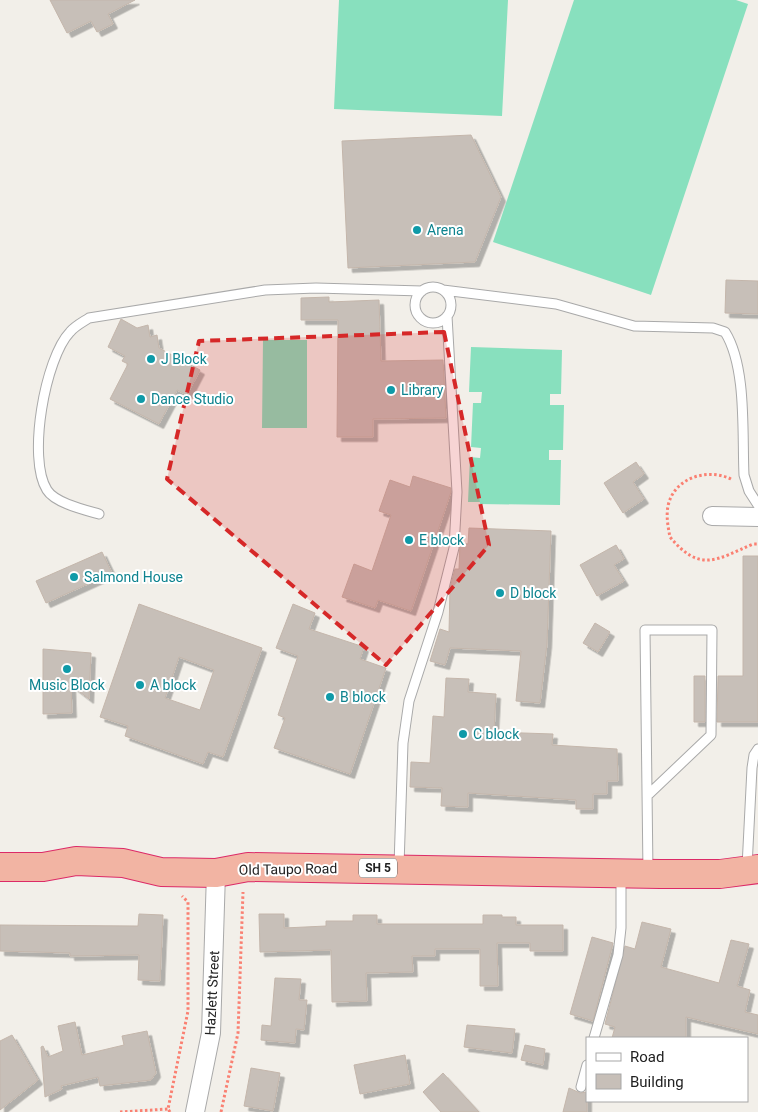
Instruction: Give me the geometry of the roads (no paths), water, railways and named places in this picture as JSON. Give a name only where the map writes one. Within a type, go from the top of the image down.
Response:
[{"type":"highway","name":"Old Taupo Road","points":[[0,867],[43,867],[76,861],[123,862],[161,872],[216,872],[248,867],[720,874],[752,869]]},
{"type":"street","points":[[712,516],[758,517]]},
{"type":"street","name":"Hazlett Street","points":[[195,1112],[211,1033],[216,872]]},
{"type":"lane","points":[[98,514],[71,506],[47,491],[39,467],[37,444],[42,410],[58,354],[70,332],[89,318],[265,290],[316,288],[422,291],[432,287],[556,304],[634,326],[712,328],[725,332],[732,343],[738,364],[744,475],[749,491],[758,505]]},
{"type":"lane","points":[[422,291],[416,301],[420,317],[425,321],[436,322],[447,316],[450,311],[450,300],[443,290]]},
{"type":"lane","points":[[399,868],[403,743],[409,701],[438,612],[454,548],[457,492],[447,316]]},
{"type":"lane","points":[[648,874],[649,794],[645,630],[712,630],[711,735],[649,794]]},
{"type":"lane","points":[[752,869],[752,768],[758,749]]},
{"type":"lane","points":[[594,1037],[618,955],[622,928],[621,873]]},
{"type":"lane","points":[[581,1087],[586,1069]]},
{"type":"place","name":"Arena","points":[[417,230]]},
{"type":"place","name":"J Block","points":[[151,359]]},
{"type":"place","name":"Library","points":[[391,390]]},
{"type":"place","name":"Dance Studio","points":[[141,399]]},
{"type":"place","name":"E block","points":[[409,540]]},
{"type":"place","name":"Salmond House","points":[[74,577]]},
{"type":"place","name":"D block","points":[[500,593]]},
{"type":"place","name":"Music Block","points":[[67,669]]},
{"type":"place","name":"A block","points":[[140,685]]},
{"type":"place","name":"B block","points":[[330,697]]},
{"type":"place","name":"C block","points":[[463,734]]}]
